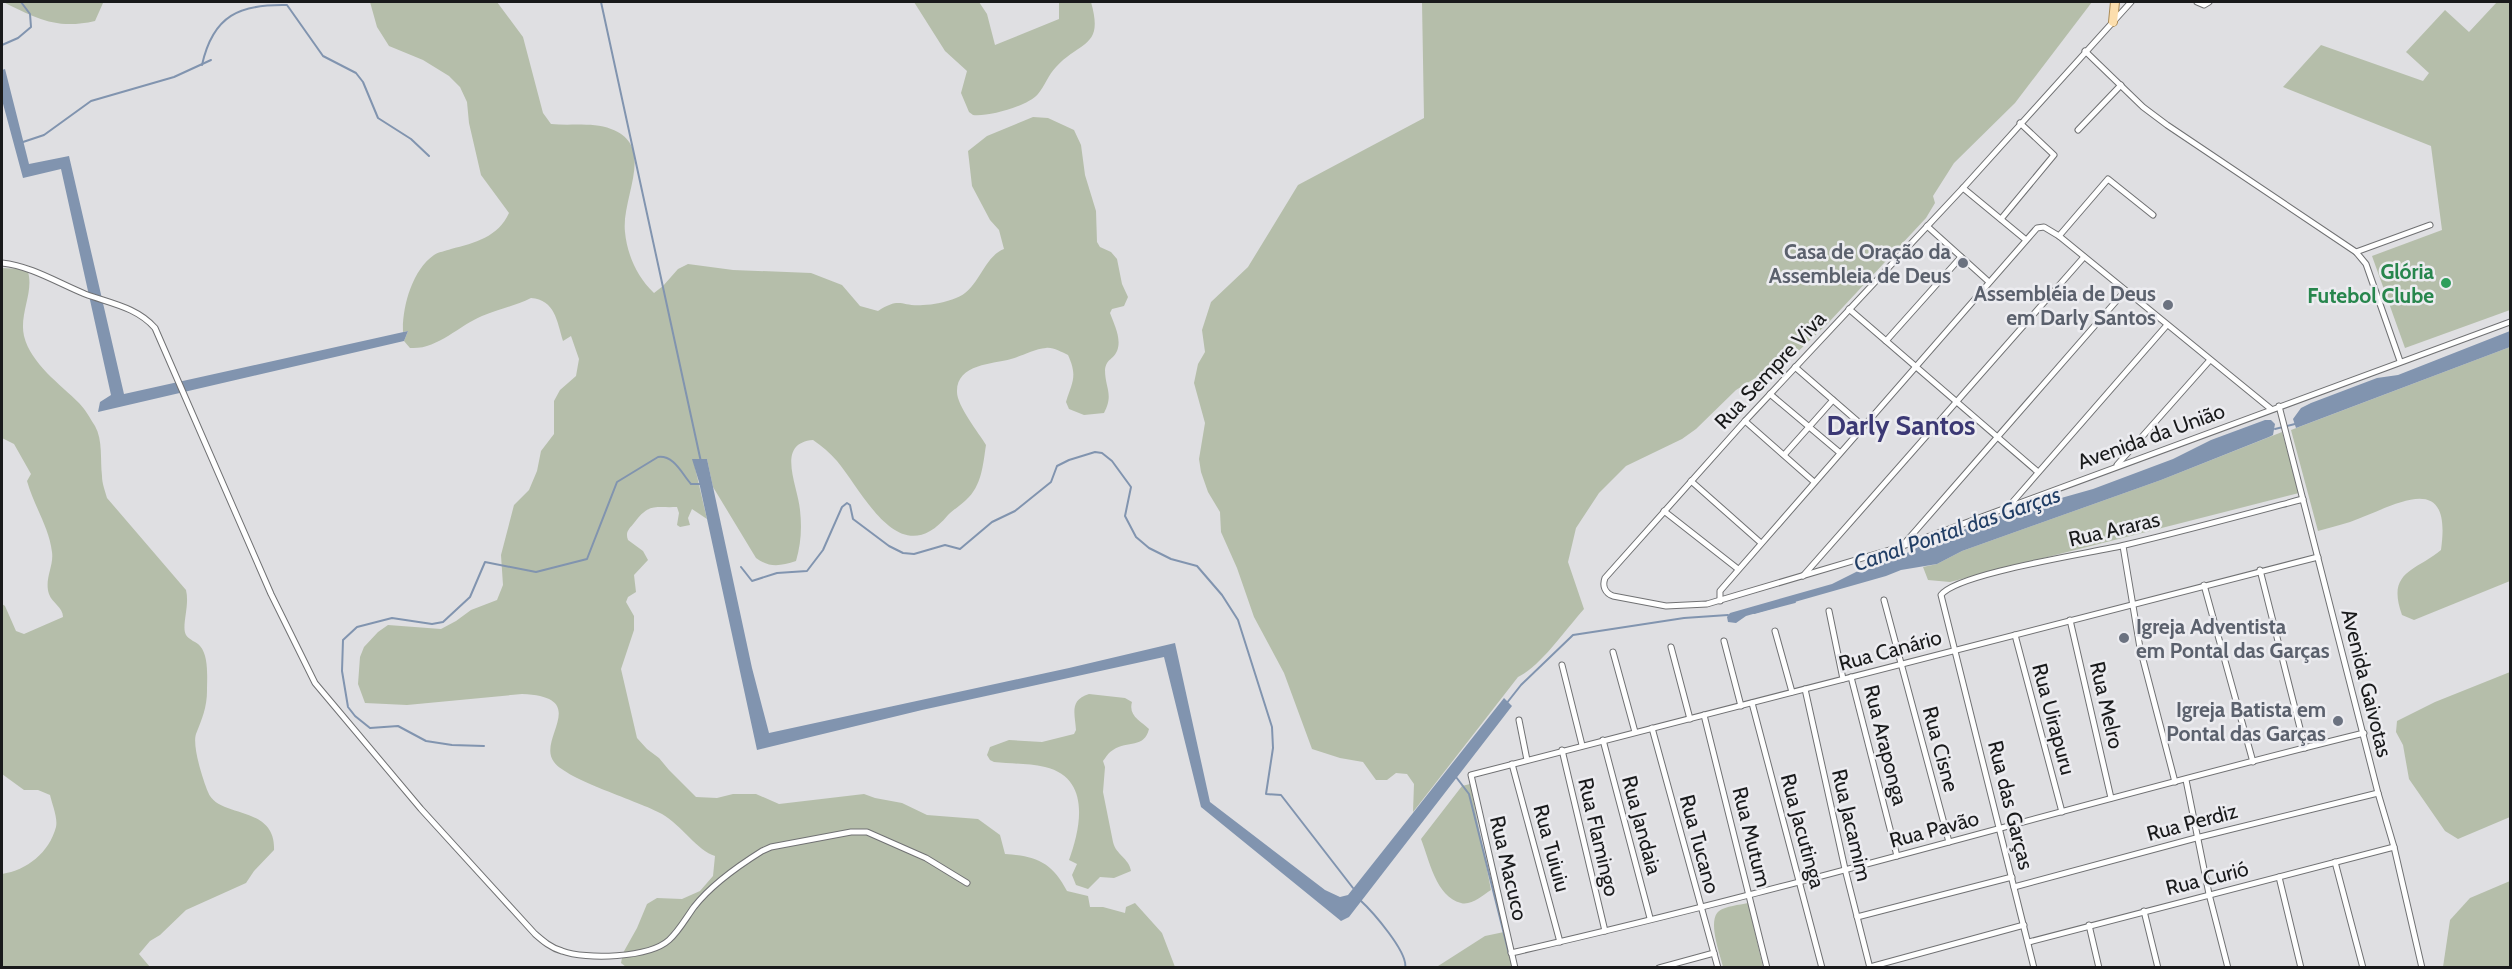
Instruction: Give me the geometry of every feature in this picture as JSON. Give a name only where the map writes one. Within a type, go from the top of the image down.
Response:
[{"type":"main road","points":[[2113,22],[2115,2]]},
{"type":"street","name":"Rua Sempre Viva","points":[[1605,578],[1745,421],[1963,188],[2131,2]]},
{"type":"street","points":[[2197,2],[2204,5],[2209,2]]},
{"type":"street","points":[[2085,51],[2143,107],[2167,125],[2356,252],[2366,264],[2400,361]]},
{"type":"street","points":[[2078,130],[2121,85]]},
{"type":"street","points":[[2001,219],[2054,155],[2020,123]]},
{"type":"street","points":[[2059,236],[2108,178],[2153,215]]},
{"type":"street","points":[[1963,188],[2026,240]]},
{"type":"street","points":[[2356,252],[2430,225]]},
{"type":"street","points":[[1927,226],[1989,282]]},
{"type":"street","points":[[1720,601],[1720,591],[1813,481],[2033,231],[2040,228],[2048,229],[2059,236],[2271,410]]},
{"type":"street","points":[[1886,341],[1961,257]]},
{"type":"street","points":[[1802,578],[2084,257]]},
{"type":"street","points":[[2,263],[34,272],[87,294],[111,301],[142,316],[159,334],[271,594],[315,683],[421,809],[535,934],[554,948],[585,956],[622,955],[651,950],[670,940],[705,895],[762,851],[771,847],[851,831],[867,832],[884,839],[926,858],[968,883]]},
{"type":"street","points":[[1903,546],[2125,291]]},
{"type":"street","points":[[1849,309],[2038,472]]},
{"type":"street","name":"Avenida da União","points":[[1605,578],[1605,590],[1613,596],[1666,606],[1697,606],[1802,578],[1903,546],[2511,322]]},
{"type":"street","points":[[2009,506],[2167,325]]},
{"type":"street","points":[[2116,466],[2210,360]]},
{"type":"street","points":[[1795,367],[1863,426]]},
{"type":"street","points":[[1770,394],[1839,452]]},
{"type":"street","points":[[1784,455],[1833,400]]},
{"type":"street","name":"Avenida Gaivotas","points":[[2279,406],[2288,432],[2302,499],[2394,847],[2422,968]]},
{"type":"street","points":[[1745,421],[1813,481]]},
{"type":"street","points":[[1691,481],[1761,543]]},
{"type":"street","name":"Rua Araras","points":[[1941,600],[1945,590],[1965,581],[2026,565],[2123,546],[2302,499]]},
{"type":"street","points":[[1664,511],[1738,569]]},
{"type":"street","points":[[2123,546],[2140,648],[2175,782]]},
{"type":"street","name":"Rua Canário","points":[[1471,775],[2260,570],[2318,557]]},
{"type":"street","points":[[2260,570],[2305,748]]},
{"type":"street","points":[[2204,585],[2253,762]]},
{"type":"street","name":"Rua Cisne","points":[[1884,600],[1949,842]]},
{"type":"street","name":"Rua das Garças","points":[[1941,600],[2001,828],[2034,968]]},
{"type":"street","points":[[1829,611],[1843,679]]},
{"type":"street","name":"Rua Melro","points":[[2070,620],[2111,798]]},
{"type":"street","points":[[1775,631],[1792,693]]},
{"type":"street","name":"Rua Uirapuru","points":[[2015,634],[2061,812]]},
{"type":"street","points":[[1724,641],[1741,706]]},
{"type":"street","points":[[1671,647],[1689,719]]},
{"type":"street","points":[[1613,652],[1635,732]]},
{"type":"street","points":[[1562,665],[1582,745]]},
{"type":"street","name":"Rua Araponga","points":[[1851,677],[1896,856]]},
{"type":"street","name":"Rua Jacamim","points":[[1805,689],[1845,869],[1870,967]]},
{"type":"street","name":"Rua Jacutinga","points":[[1752,703],[1822,968]]},
{"type":"street","name":"Rua Mutum","points":[[1704,715],[1767,968]]},
{"type":"street","points":[[1518,720],[1527,760]]},
{"type":"street","name":"Rua Tucano","points":[[1652,728],[1718,968]]},
{"type":"street","name":"Rua Pavão","points":[[1511,953],[1750,894],[2111,798],[2364,734]]},
{"type":"street","name":"Rua Jandaia","points":[[1603,740],[1650,918]]},
{"type":"street","name":"Rua Flamingo","points":[[1562,750],[1605,931]]},
{"type":"street","name":"Rua Tuiuiu","points":[[1512,764],[1560,942]]},
{"type":"street","name":"Rua Macuco","points":[[1471,775],[1515,968]]},
{"type":"street","points":[[2186,780],[2196,838],[2228,968]]},
{"type":"street","name":"Rua Perdiz","points":[[2014,887],[2196,838],[2378,793]]},
{"type":"street","name":"Rua Curió","points":[[2029,942],[2394,847]]},
{"type":"street","points":[[2335,862],[2363,968]]},
{"type":"street","points":[[1857,917],[2012,877]]},
{"type":"street","points":[[2279,877],[2301,968]]},
{"type":"street","points":[[2144,912],[2158,968]]},
{"type":"street","points":[[1870,967],[2024,925]]},
{"type":"street","points":[[2089,925],[2099,968]]},
{"type":"street","points":[[1659,968],[1714,953]]},
{"type":"green space","points":[[3,2],[103,3],[95,21],[69,24],[47,21]]},
{"type":"green space","points":[[370,2],[497,2],[523,37],[543,113],[551,124],[604,127],[625,137],[632,147],[635,160],[625,218],[626,240],[638,272],[654,293],[678,269],[688,264],[733,270],[811,273],[842,285],[860,306],[878,311],[897,303],[927,305],[956,298],[970,288],[991,259],[1004,249],[999,230],[990,220],[972,186],[968,151],[987,136],[1033,117],[1048,118],[1074,130],[1081,145],[1085,175],[1096,211],[1097,242],[1100,247],[1111,252],[1117,259],[1122,284],[1128,297],[1124,306],[1112,309],[1110,313],[1119,342],[1117,351],[1105,370],[1109,396],[1104,413],[1084,415],[1069,409],[1066,402],[1073,379],[1073,369],[1068,355],[1054,349],[1037,350],[969,371],[958,383],[957,392],[964,412],[986,445],[979,481],[966,500],[931,531],[914,536],[899,532],[885,522],[837,461],[823,447],[813,440],[801,443],[795,449],[792,457],[793,478],[801,517],[799,548],[796,561],[780,565],[771,565],[756,558],[713,487],[707,459],[693,459],[707,519],[692,509],[688,518],[690,525],[680,527],[677,525],[679,513],[677,507],[657,507],[644,512],[627,533],[628,540],[643,551],[648,560],[634,575],[636,592],[628,597],[626,602],[634,616],[634,630],[621,669],[637,738],[696,797],[717,798],[733,794],[756,794],[779,804],[864,794],[902,803],[927,815],[978,819],[1000,835],[1005,854],[1042,862],[1055,873],[1067,891],[1088,896],[1090,907],[1103,907],[1125,913],[1126,907],[1135,903],[1162,933],[1175,967],[626,967],[621,963],[623,953],[647,904],[657,898],[682,899],[700,891],[713,876],[715,856],[702,849],[662,814],[561,769],[554,762],[550,753],[559,711],[554,703],[543,697],[522,694],[407,705],[365,703],[358,684],[360,657],[364,647],[378,632],[388,625],[441,629],[471,610],[497,600],[503,585],[501,555],[514,505],[529,490],[537,471],[541,451],[554,434],[554,401],[560,390],[576,376],[579,359],[571,336],[563,341],[557,319],[550,307],[531,298],[473,320],[429,345],[410,348],[404,341],[408,331],[403,332],[404,312],[410,290],[426,262],[438,253],[485,238],[499,228],[509,213],[481,175],[469,123],[467,102],[460,87],[449,76],[423,60],[389,46],[377,27]]},
{"type":"green space","points":[[914,2],[979,2],[987,14],[995,45],[1059,19],[1059,2],[1091,2],[1095,28],[1088,42],[1065,58],[1051,73],[1038,94],[1026,103],[1007,110],[973,115],[969,112],[961,93],[967,71],[945,51]]},
{"type":"green space","points":[[1422,2],[2092,2],[2015,103],[1954,163],[1933,196],[1935,203],[1926,218],[1830,321],[1786,363],[1765,372],[1736,390],[1696,429],[1682,439],[1626,466],[1599,493],[1576,528],[1568,562],[1584,609],[1544,656],[1518,677],[1413,812],[1414,784],[1407,774],[1396,773],[1387,780],[1376,780],[1363,762],[1340,758],[1312,749],[1284,673],[1254,617],[1237,568],[1221,532],[1220,512],[1208,492],[1201,472],[1199,459],[1205,423],[1194,383],[1198,364],[1205,352],[1202,330],[1211,302],[1248,267],[1298,185],[1424,118]]},
{"type":"green space","points":[[2497,2],[2510,2],[2510,310],[2405,348],[2372,256],[2442,230],[2431,146],[2283,87],[2321,45],[2423,81],[2429,73],[2406,52],[2445,10],[2469,32]]},
{"type":"green space","points":[[2,268],[21,269],[28,272],[29,287],[23,320],[24,336],[39,364],[81,405],[95,426],[99,437],[102,479],[107,498],[186,590],[186,635],[203,650],[207,667],[206,702],[196,734],[195,746],[208,792],[223,806],[246,814],[266,825],[272,835],[274,850],[246,883],[186,910],[160,935],[150,941],[139,954],[150,967],[2,967],[2,874],[20,869],[36,859],[53,836],[56,815],[50,795],[38,790],[24,790],[2,774],[2,604],[16,631],[24,634],[63,617],[61,610],[49,594],[52,552],[48,534],[27,481],[31,474],[14,444],[2,438]]},
{"type":"green space","points":[[2510,347],[2510,581],[2414,620],[2402,615],[2398,589],[2406,574],[2441,550],[2442,524],[2438,508],[2429,500],[2416,499],[2401,502],[2350,522],[2318,531],[2291,430]]},
{"type":"green space","points":[[2282,432],[2299,493],[1950,582],[1928,580],[1923,567],[1937,564],[1962,551],[2161,480]]},
{"type":"green space","points":[[2510,672],[2510,817],[2458,839],[2445,831],[2409,779],[2403,745],[2396,732],[2397,721],[2435,702]]},
{"type":"green space","points":[[1089,694],[1125,698],[1132,702],[1134,715],[1149,729],[1147,735],[1139,742],[1113,750],[1103,761],[1105,767],[1103,792],[1113,842],[1131,871],[1114,878],[1100,877],[1088,889],[1076,885],[1072,875],[1077,864],[1069,860],[1079,819],[1079,805],[1070,782],[1060,773],[1045,767],[994,762],[987,755],[990,747],[1009,740],[1042,742],[1074,734],[1076,704],[1078,700]]},
{"type":"green space","points":[[1470,784],[1491,890],[1477,900],[1465,904],[1452,899],[1439,885],[1421,839],[1462,786]]},
{"type":"green space","points":[[2510,881],[2510,967],[2443,967],[2450,920],[2470,898]]},
{"type":"green space","points":[[1748,903],[1763,967],[1723,967],[1715,937],[1716,915],[1725,908]]},
{"type":"green space","points":[[1504,932],[1515,967],[1435,968],[1485,936]]},
{"type":"water","points":[[5,69],[29,164],[69,156],[124,394],[408,331],[404,341],[98,412],[100,402],[111,395],[61,169],[23,178],[2,100],[2,70]]},
{"type":"water","points":[[2510,331],[2510,347],[2296,428],[2293,419],[2301,408],[2311,403],[2377,378],[2398,375]]},
{"type":"water","points":[[2265,420],[2271,420],[2275,424],[2273,435],[2161,480],[1962,551],[1937,564],[1901,570],[1746,616],[1736,623],[1728,622],[1727,617],[1730,613],[1832,584],[1860,570],[1894,560],[1916,548],[2008,513],[2093,489],[2173,459],[2211,440]]},
{"type":"water","points":[[692,459],[707,459],[752,668],[769,733],[1175,643],[1210,802],[1325,890],[1340,897],[1348,895],[1504,698],[1512,706],[1349,917],[1341,921],[1201,807],[1164,657],[922,710],[757,750],[699,482]]},
{"type":"waterway","points":[[2,45],[18,38],[31,27],[30,14],[21,2]]},
{"type":"waterway","points":[[601,2],[701,462]]},
{"type":"waterway","points":[[202,65],[213,34],[231,16],[255,7],[287,5],[323,56],[356,73],[363,82],[378,118],[411,139],[429,156]]},
{"type":"waterway","points":[[23,142],[44,135],[91,101],[174,77],[211,60]]},
{"type":"waterway","name":"Canal Pontal das Garças","points":[[2275,429],[2295,424]]},
{"type":"waterway","points":[[741,567],[752,581],[777,573],[807,571],[823,550],[842,507],[847,503],[850,505],[853,519],[889,546],[903,553],[914,554],[945,545],[960,549],[992,522],[1015,511],[1051,482],[1057,466],[1095,452],[1102,453],[1112,461],[1131,487],[1125,516],[1136,537],[1149,548],[1171,559],[1197,566],[1222,595],[1238,620],[1272,727],[1273,748],[1266,794],[1281,795],[1353,888]]},
{"type":"waterway","points":[[484,746],[426,741],[398,726],[370,728],[348,707],[342,671],[343,640],[357,627],[392,618],[432,624],[443,622],[470,597],[485,562],[536,572],[587,559],[617,482],[658,457],[664,457],[673,462],[691,484],[700,484]]},
{"type":"waterway","name":"Canal Pontal das Garças","points":[[1754,613],[1795,602]]},
{"type":"waterway","name":"Canal Pontal das Garças","points":[[1506,704],[1521,685],[1573,635],[1684,618],[1728,615]]},
{"type":"waterway","points":[[1456,777],[1469,794],[1509,954]]},
{"type":"waterway","points":[[1360,900],[1381,922],[1396,943],[1405,961],[1405,968]]},
{"type":"place","name":"Casa de Oração da Assembleia de Deus","points":[[1963,263]]},
{"type":"place","name":"Glória Futebol Clube","points":[[2446,283]]},
{"type":"place","name":"Assembléia de Deus em Darly Santos","points":[[2168,305]]},
{"type":"place","name":"Igreja Adventista em Pontal das Garças","points":[[2124,638]]},
{"type":"place","name":"Igreja Batista em Pontal das Garças","points":[[2338,721]]},
{"type":"district","name":"Darly Santos","points":[[1901,425]]}]
